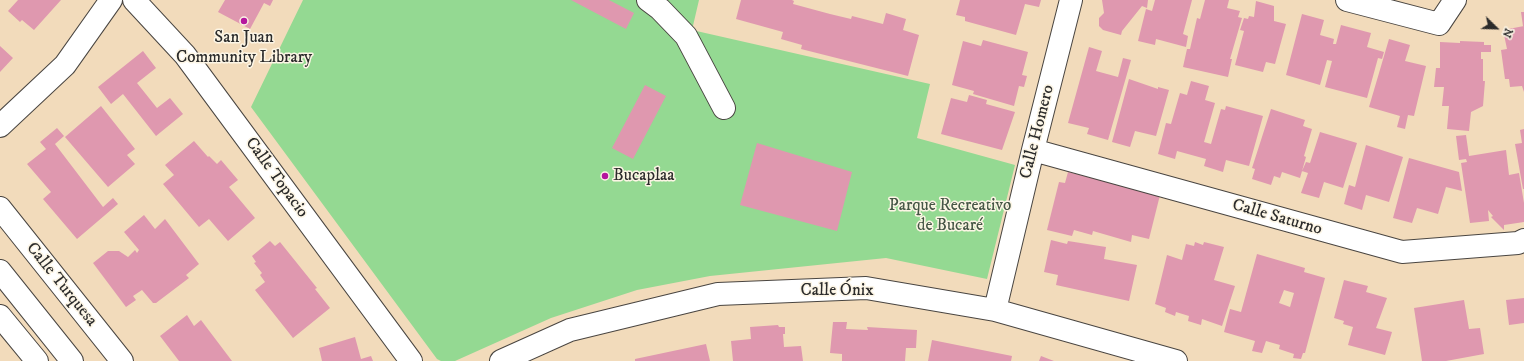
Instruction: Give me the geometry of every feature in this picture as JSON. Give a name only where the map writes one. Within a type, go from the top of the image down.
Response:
[{"type":"main road","points":[[0,126],[64,65],[110,0]]},
{"type":"main road","name":"Calle Topacio","points":[[134,0],[185,55],[411,361]]},
{"type":"main road","points":[[648,0],[660,9],[686,36],[724,108]]},
{"type":"main road","name":"Calle Homero","points":[[995,310],[1071,0]]},
{"type":"main road","points":[[1347,0],[1439,24],[1455,0]]},
{"type":"main road","name":"Calle Saturno","points":[[1033,150],[1402,252],[1518,244],[1524,240]]},
{"type":"main road","name":"Calle Turquesa","points":[[0,208],[122,361]]},
{"type":"main road","points":[[0,271],[72,361]]},
{"type":"main road","name":"Calle Ónix","points":[[501,361],[570,330],[718,294],[866,288],[995,310],[1176,361]]},
{"type":"main road","points":[[0,316],[37,361]]},
{"type":"green space","name":"Bucaplaa","points":[[303,0],[699,0],[692,30],[930,84],[917,138],[1015,165],[987,279],[886,258],[710,276],[637,290],[551,318],[455,361],[441,361],[437,359],[251,107]]},
{"type":"building","points":[[18,0],[61,0],[34,30],[22,20],[20,22],[8,11]]},
{"type":"building","name":"San Juan Community Library","points":[[225,0],[273,0],[270,6],[264,3],[250,29],[218,12]]},
{"type":"building","points":[[571,0],[609,0],[634,13],[626,29]]},
{"type":"building","points":[[741,0],[792,0],[794,1],[793,4],[830,14],[851,19],[852,16],[883,24],[886,13],[906,19],[903,30],[919,35],[908,76],[801,49],[802,45],[781,39],[783,32],[736,19]]},
{"type":"building","points":[[960,0],[1041,0],[1039,7],[1025,4],[1016,35],[965,21],[965,17],[956,15]]},
{"type":"building","points":[[1102,0],[1148,0],[1147,8],[1142,6],[1122,31],[1121,35],[1103,30],[1099,26],[1099,18],[1104,13]]},
{"type":"building","points":[[1155,0],[1192,0],[1183,34],[1188,36],[1186,47],[1156,39],[1155,45],[1138,41],[1146,9],[1152,11]]},
{"type":"building","points":[[1205,0],[1229,0],[1227,8],[1240,11],[1238,17],[1242,18],[1230,59],[1232,59],[1228,77],[1183,67],[1187,49],[1190,49],[1197,18],[1200,19]]},
{"type":"building","points":[[1256,1],[1274,6],[1274,21],[1286,24],[1275,64],[1266,62],[1263,72],[1235,65],[1244,31],[1240,30],[1244,18],[1248,19],[1249,16],[1254,17]]},
{"type":"building","points":[[1521,12],[1524,12],[1524,26],[1523,26]]},
{"type":"building","points":[[1302,14],[1324,20],[1320,35],[1334,39],[1333,44],[1336,44],[1341,25],[1371,33],[1367,47],[1384,52],[1382,59],[1378,58],[1367,98],[1325,87],[1332,61],[1327,60],[1320,85],[1286,75]]},
{"type":"building","points":[[1524,26],[1524,92],[1522,86],[1510,87],[1509,79],[1505,79],[1501,50],[1507,49],[1503,30]]},
{"type":"building","points":[[1389,39],[1410,45],[1405,61],[1426,66],[1414,116],[1408,115],[1405,129],[1397,127],[1400,116],[1369,107]]},
{"type":"building","points":[[983,40],[1028,52],[1022,75],[1027,76],[1024,87],[1019,86],[1014,106],[973,94],[974,91],[952,85],[963,41],[981,46]]},
{"type":"building","points":[[1460,41],[1484,42],[1484,45],[1491,45],[1491,52],[1481,52],[1481,59],[1483,59],[1483,81],[1485,81],[1483,106],[1471,112],[1469,131],[1447,129],[1449,106],[1442,106],[1444,87],[1434,87],[1436,68],[1440,68],[1440,42],[1460,43]]},
{"type":"building","points":[[0,46],[13,58],[0,72]]},
{"type":"building","points":[[1089,47],[1102,51],[1096,71],[1118,77],[1123,58],[1131,60],[1108,140],[1087,134],[1089,128],[1068,123]]},
{"type":"building","points":[[143,51],[156,68],[137,83],[157,108],[170,98],[183,114],[156,136],[123,94],[111,104],[98,87]]},
{"type":"building","points":[[1129,79],[1158,89],[1158,87],[1169,90],[1156,136],[1135,131],[1130,147],[1112,142]]},
{"type":"building","points":[[1191,81],[1209,86],[1205,100],[1215,103],[1204,142],[1211,144],[1221,109],[1225,110],[1226,106],[1263,116],[1249,166],[1226,160],[1223,172],[1204,166],[1206,159],[1177,151],[1175,159],[1158,154],[1166,123],[1171,124],[1180,93],[1187,95]]},
{"type":"building","points":[[645,85],[666,96],[633,159],[612,148]]},
{"type":"building","points":[[969,95],[987,100],[986,104],[1015,112],[1002,150],[941,134],[951,98],[967,102]]},
{"type":"building","points":[[101,106],[135,149],[127,155],[135,164],[108,187],[65,137]]},
{"type":"building","points":[[1271,109],[1305,120],[1303,126],[1312,129],[1304,156],[1306,157],[1300,178],[1282,172],[1280,178],[1274,176],[1271,185],[1252,179],[1255,169],[1252,168]]},
{"type":"building","points":[[57,128],[64,136],[55,144],[103,207],[113,198],[118,204],[77,239],[43,199],[51,192],[27,164],[46,149],[40,142]]},
{"type":"building","points":[[1524,129],[1523,189],[1515,144],[1522,143],[1520,130]]},
{"type":"building","points":[[1320,132],[1357,143],[1343,188],[1324,182],[1319,198],[1301,193],[1308,173],[1302,171],[1306,162],[1310,163]]},
{"type":"building","points":[[1466,135],[1469,156],[1506,150],[1509,175],[1519,173],[1524,203],[1524,222],[1504,225],[1504,230],[1491,217],[1493,216],[1488,210],[1489,221],[1470,223],[1461,163],[1467,162],[1466,159],[1459,160],[1456,136]]},
{"type":"building","points":[[194,141],[208,157],[209,156],[217,164],[221,160],[238,180],[229,187],[255,218],[228,241],[209,219],[199,227],[163,184],[174,175],[165,165]]},
{"type":"building","points":[[757,143],[852,172],[837,231],[740,205]]},
{"type":"building","points":[[1366,145],[1403,157],[1389,202],[1366,195],[1362,210],[1344,204],[1349,185],[1355,187]]},
{"type":"building","points":[[1409,158],[1459,172],[1462,191],[1446,187],[1438,214],[1417,208],[1412,223],[1393,218]]},
{"type":"building","points":[[1068,172],[1160,195],[1149,239],[1132,235],[1131,242],[1093,231],[1092,235],[1074,230],[1072,236],[1047,230],[1059,182],[1065,183]]},
{"type":"building","points":[[144,215],[155,229],[165,219],[199,264],[186,275],[189,278],[156,303],[153,303],[142,290],[133,296],[136,300],[126,307],[93,263],[108,251],[119,251],[128,257],[135,250],[137,253],[139,250],[124,232]]},
{"type":"building","points":[[1051,240],[1067,244],[1068,241],[1106,247],[1104,259],[1137,265],[1129,301],[1056,285],[1058,275],[1044,272]]},
{"type":"building","points":[[270,241],[275,246],[280,242],[317,288],[315,289],[330,308],[293,338],[255,290],[265,282],[260,275],[262,273],[254,263],[256,262],[252,256]]},
{"type":"building","points":[[1195,242],[1203,245],[1204,242],[1224,247],[1214,280],[1235,286],[1222,326],[1202,319],[1201,325],[1188,321],[1189,316],[1176,312],[1175,316],[1165,312],[1166,308],[1155,304],[1167,255],[1182,260],[1186,244],[1194,246]]},
{"type":"building","points":[[1257,254],[1305,268],[1304,272],[1325,278],[1305,353],[1303,353],[1301,359],[1293,358],[1294,354],[1279,349],[1280,345],[1266,341],[1262,353],[1252,351],[1255,341],[1224,332],[1230,309],[1241,312]],"holes":[[[1284,290],[1294,293],[1290,307],[1279,303]]]},
{"type":"building","points":[[1344,280],[1368,286],[1366,292],[1387,298],[1376,328],[1392,332],[1385,355],[1348,345],[1353,327],[1343,324],[1344,321],[1334,318]]},
{"type":"building","points":[[1524,298],[1524,323],[1509,325],[1506,300]]},
{"type":"building","points":[[1464,300],[1469,329],[1480,328],[1484,354],[1446,361],[1422,361],[1414,308]]},
{"type":"building","points":[[187,315],[194,326],[201,320],[232,361],[179,361],[160,336]]},
{"type":"building","points":[[833,322],[847,322],[846,329],[868,330],[867,327],[917,330],[916,348],[906,348],[905,361],[842,361],[842,354],[830,353]]},
{"type":"building","points":[[778,325],[779,327],[785,327],[785,334],[783,334],[784,347],[801,346],[803,361],[733,361],[731,341],[751,339],[750,327]]},
{"type":"building","points":[[355,337],[361,359],[371,356],[373,361],[322,361],[319,348]]},
{"type":"building","points":[[932,340],[1012,356],[1011,361],[928,361]]},
{"type":"building","points":[[706,344],[710,361],[635,361],[635,359]]},
{"type":"building","points":[[1041,356],[1054,361],[1039,361]]},
{"type":"place","name":"San Juan Community Library","points":[[244,21]]},
{"type":"place","name":"Bucaplaa","points":[[605,176]]},
{"type":"park label","name":"Parque Recreativo de Bucaré","points":[[950,216]]}]
